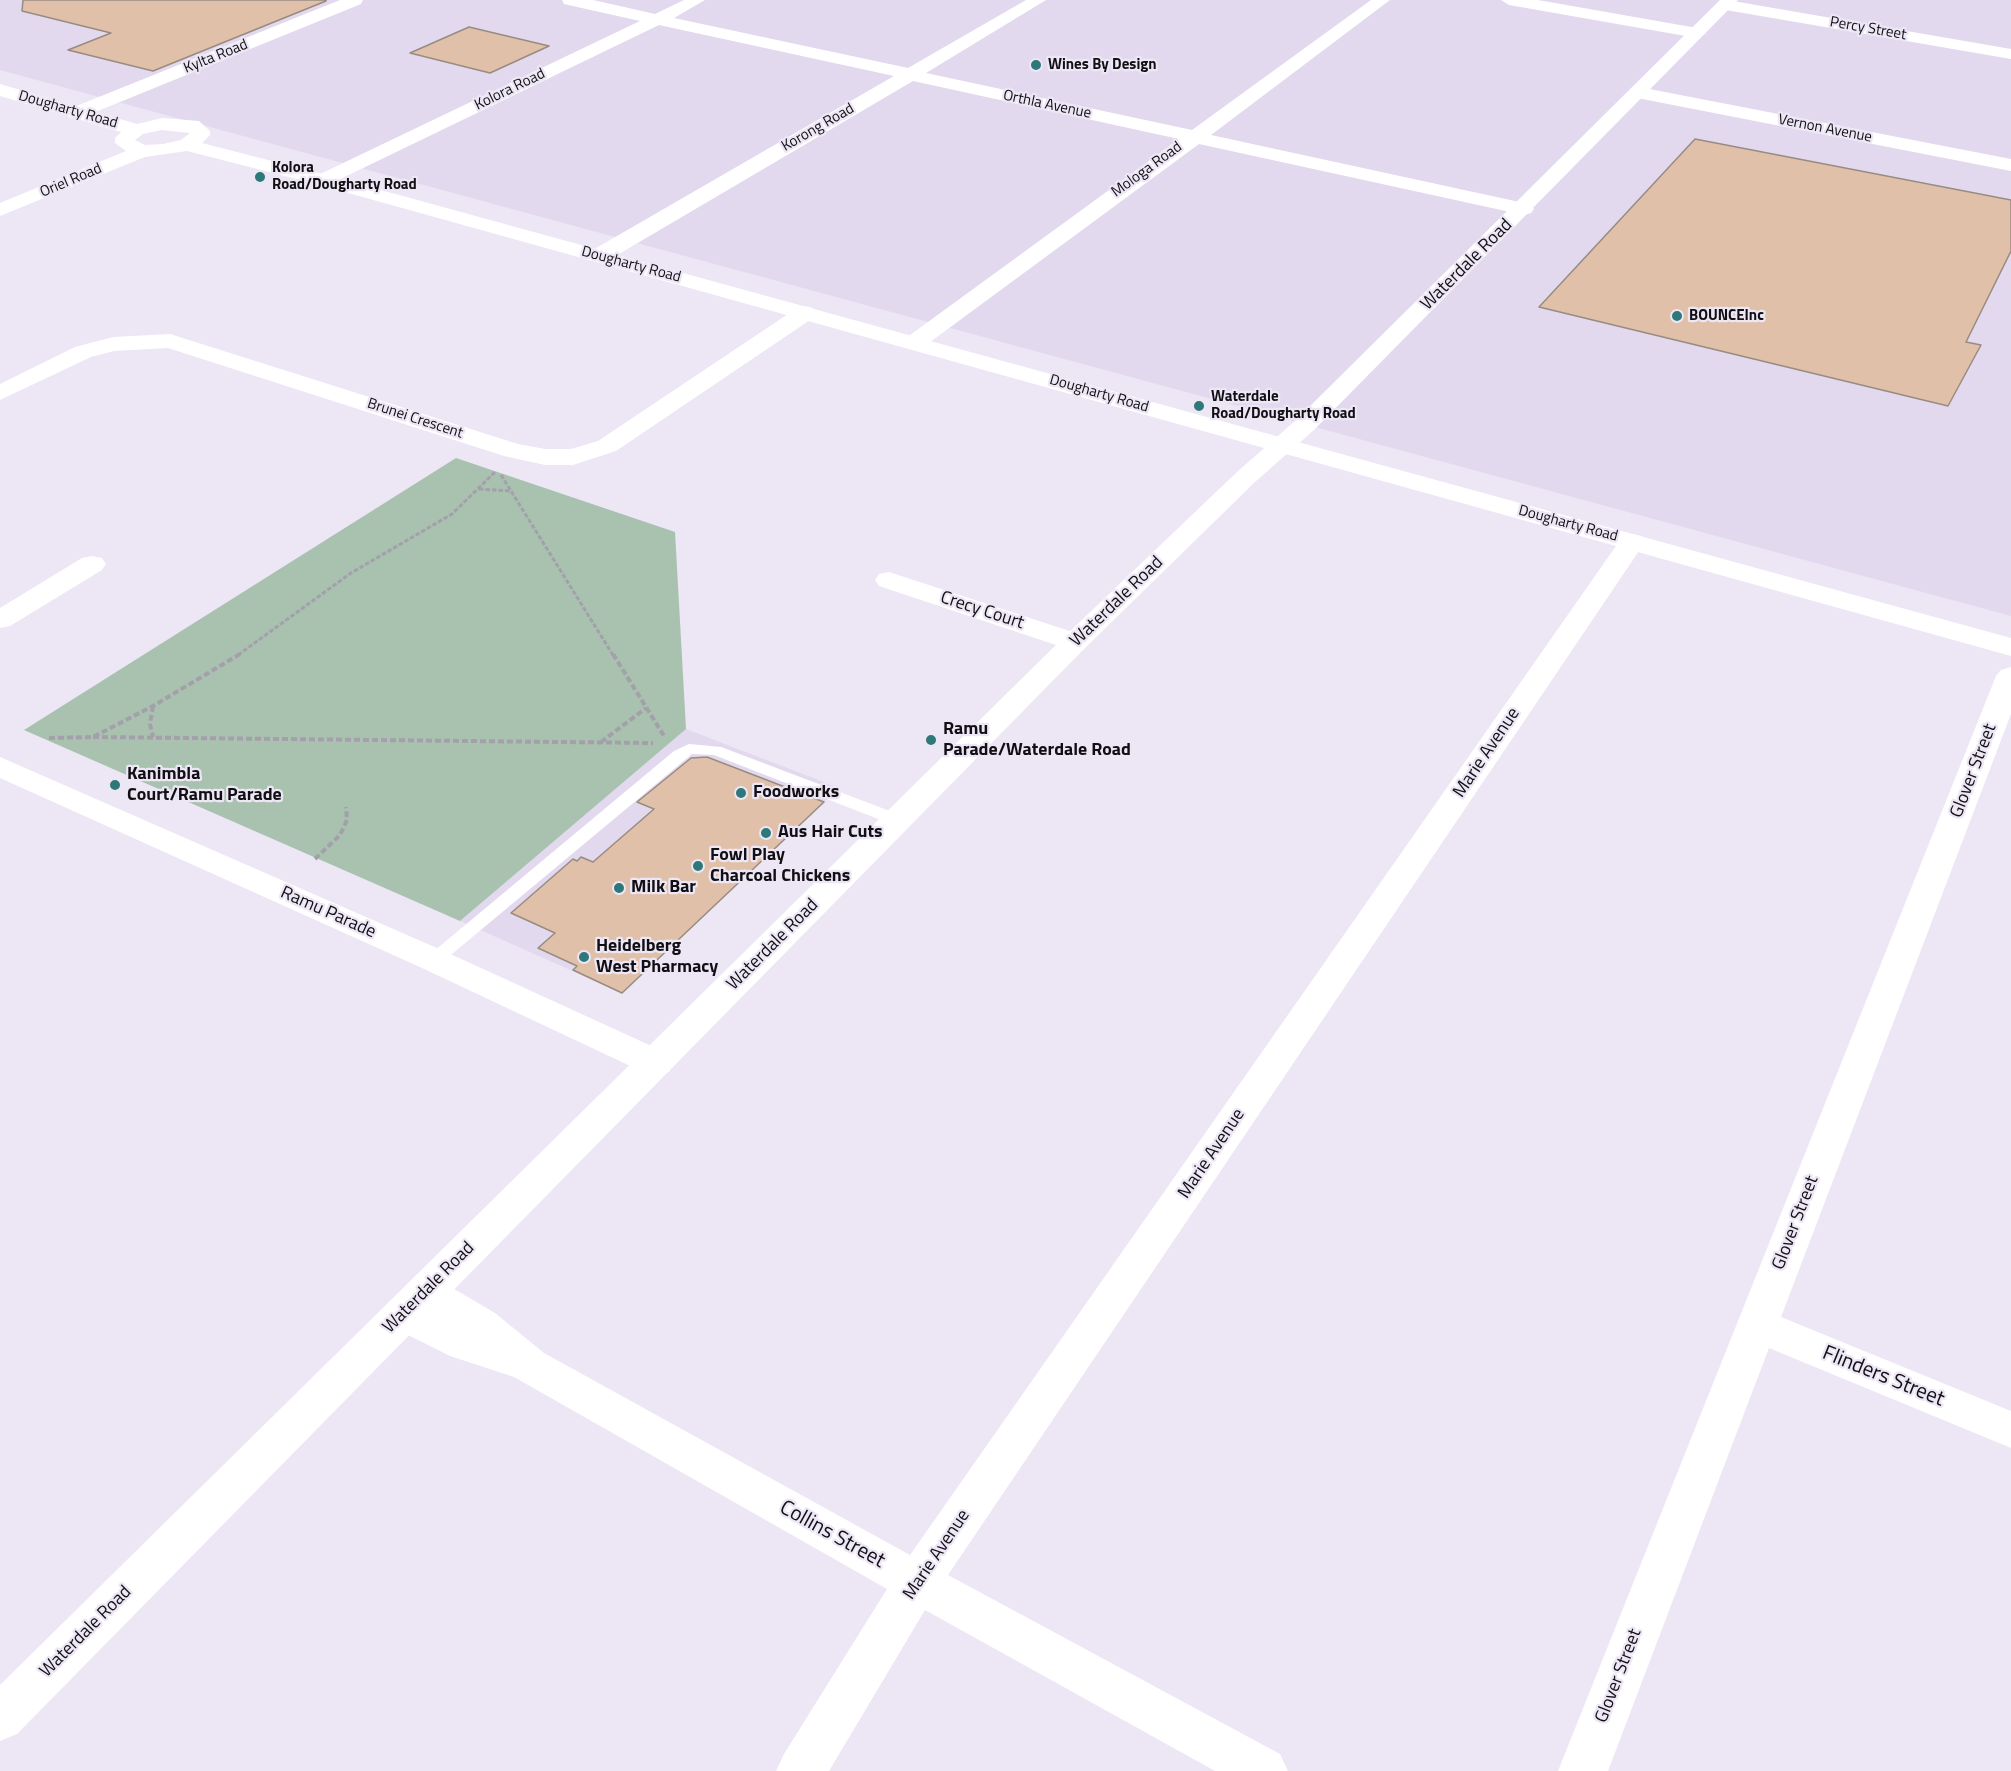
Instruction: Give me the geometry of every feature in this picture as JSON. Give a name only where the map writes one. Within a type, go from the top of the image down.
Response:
[{"type":"street","name":"Kylta Road","points":[[76,113],[355,0]]},
{"type":"street","name":"Orthla Avenue","points":[[570,0],[1524,209]]},
{"type":"street","name":"Kolora Road","points":[[323,180],[697,0]]},
{"type":"street","name":"Korong Road","points":[[599,256],[1038,0]]},
{"type":"street","name":"Mologa Road","points":[[914,343],[1382,0]]},
{"type":"street","points":[[1509,0],[1697,33]]},
{"type":"street","name":"Waterdale Road","points":[[0,1718],[1075,642],[1524,209],[1728,2]]},
{"type":"street","name":"Percy Street","points":[[1728,2],[2011,54]]},
{"type":"street","name":"Dougharty Road","points":[[0,90],[136,130]]},
{"type":"street","name":"Vernon Avenue","points":[[1639,93],[2011,165]]},
{"type":"street","points":[[142,151],[125,143],[125,138],[136,130],[162,124],[192,125],[200,131],[200,135],[187,145]]},
{"type":"street","name":"Dougharty Road","points":[[187,145],[323,180],[2011,647]]},
{"type":"street","name":"Oriel Road","points":[[0,210],[142,151],[187,145]]},
{"type":"street","name":"Brunei Crescent","points":[[0,393],[83,352],[113,344],[170,341],[513,451],[557,458],[590,453],[607,446],[805,313]]},
{"type":"street","name":"Marie Avenue","points":[[801,1771],[917,1582],[1632,542]]},
{"type":"street","points":[[0,620],[92,564]]},
{"type":"street","name":"Crecy Court","points":[[889,580],[1075,642]]},
{"type":"street","name":"Glover Street","points":[[1583,1771],[2011,676]]},
{"type":"street","name":"Ramu Parade","points":[[0,766],[434,960],[656,1063]]},
{"type":"street","name":"Collins Street","points":[[415,1303],[465,1344],[529,1365],[917,1582],[1263,1771]]},
{"type":"street","name":"Flinders Street","points":[[1756,1325],[2011,1430]]},
{"type":"lane","points":[[434,960],[679,754],[689,749],[716,750],[897,820]]},
{"type":"path","points":[[93,737],[153,706],[246,650],[351,573],[452,514],[479,489],[513,451]]},
{"type":"path","points":[[497,469],[646,708],[671,744]]},
{"type":"path","points":[[479,489],[511,491]]},
{"type":"path","points":[[153,706],[150,724],[153,737]]},
{"type":"path","points":[[601,742],[646,708]]},
{"type":"path","points":[[49,738],[601,742],[671,744],[689,749]]},
{"type":"path","points":[[315,859],[340,835],[347,820],[345,807]]},
{"type":"shaded area","points":[[0,0],[2011,0],[2011,616],[0,70]]},
{"type":"shaded area","points":[[686,729],[839,788],[622,993],[460,921]]},
{"type":"green space","points":[[456,458],[675,532],[686,729],[460,921],[24,730]]},
{"type":"building","points":[[23,0],[326,1],[153,71],[68,50],[111,33],[22,11]]},
{"type":"building","points":[[469,27],[549,46],[490,73],[410,53]]},
{"type":"building","points":[[1695,139],[2011,200],[2011,251],[1966,342],[1981,345],[1948,406],[1539,307]]},
{"type":"building","points":[[707,757],[824,802],[622,993],[573,970],[577,966],[538,948],[555,933],[511,913],[573,859],[577,861],[581,857],[593,862],[654,809],[637,802],[691,758]]},
{"type":"place","name":"Wines By Design","points":[[1036,65]]},
{"type":"place","name":"Kolora Road/Dougharty Road","points":[[260,177]]},
{"type":"place","name":"BOUNCEInc","points":[[1677,316]]},
{"type":"place","name":"Waterdale Road/Dougharty Road","points":[[1199,406]]},
{"type":"place","name":"Ramu Parade/Waterdale Road","points":[[931,740]]},
{"type":"place","name":"Kanimbla Court/Ramu Parade","points":[[115,785]]},
{"type":"place","name":"Foodworks","points":[[741,793]]},
{"type":"place","name":"Aus Hair Cuts","points":[[766,833]]},
{"type":"place","name":"Fowl Play Charcoal Chickens","points":[[698,866]]},
{"type":"place","name":"Milk Bar","points":[[619,888]]},
{"type":"place","name":"Heidelberg West Pharmacy","points":[[584,957]]}]
